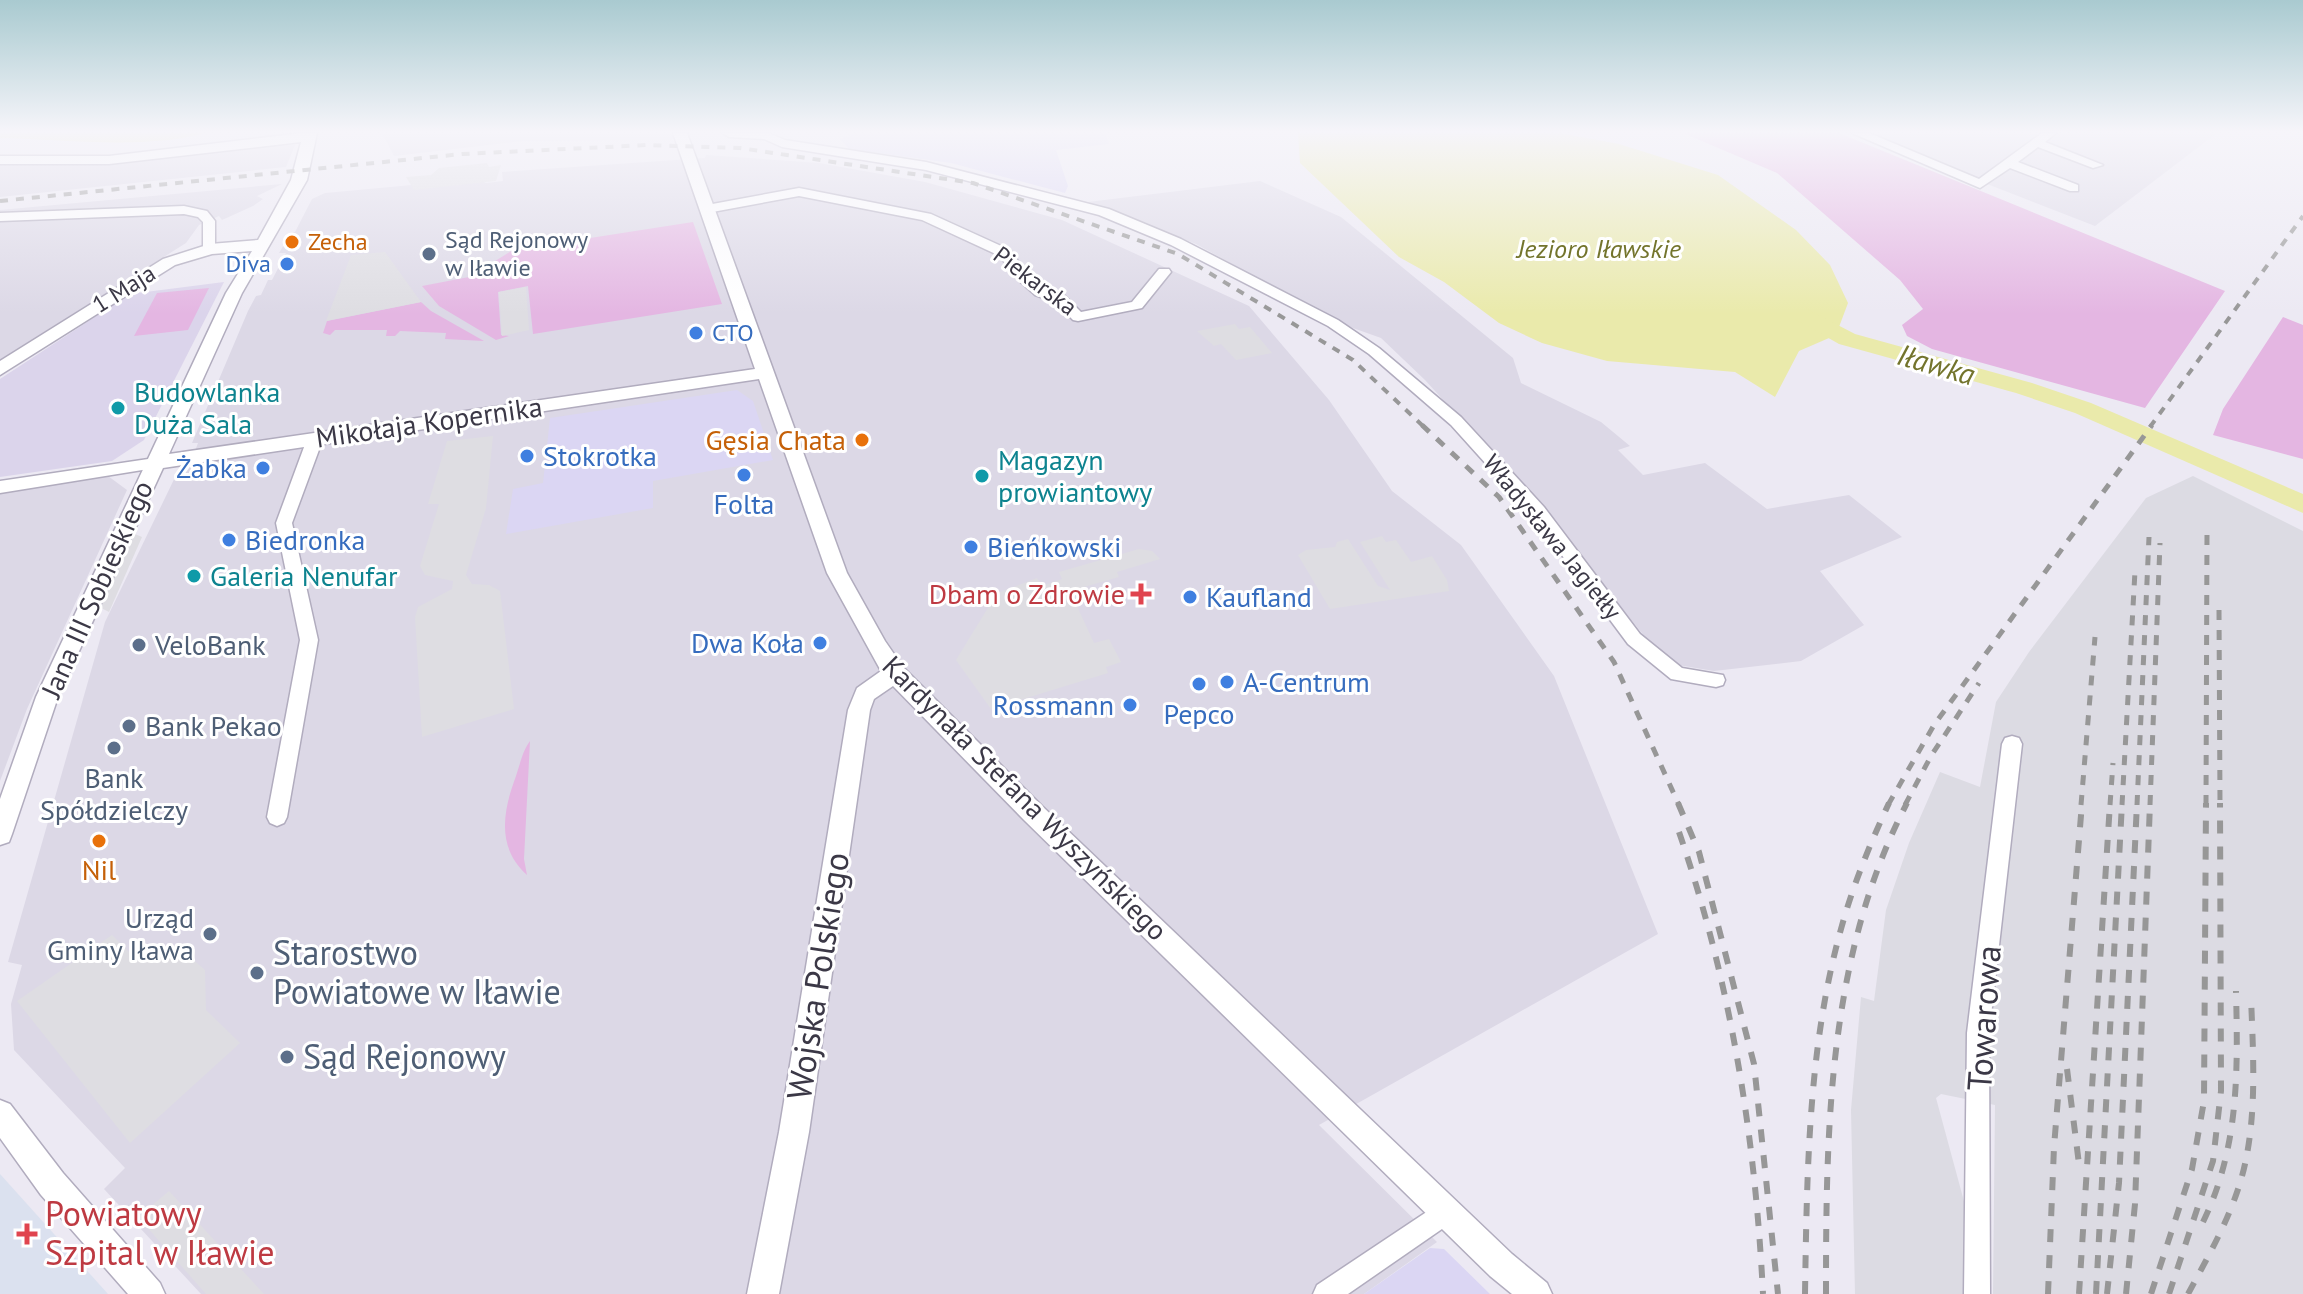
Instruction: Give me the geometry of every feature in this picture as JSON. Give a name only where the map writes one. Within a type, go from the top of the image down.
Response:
[{"type":"street","name":"Jana III Sobieskiego","points":[[0,834],[47,697],[234,293],[292,193]]},
{"type":"street","name":"Kardynała Stefana Wyszyńskiego","points":[[701,193],[763,373],[837,573],[855,611],[895,673],[1033,813],[1501,1265],[1526,1294]]},
{"type":"street","name":"Piekarska","points":[[707,209],[791,193]]},
{"type":"street","name":"Piekarska","points":[[806,193],[926,217],[1005,253],[1040,292],[1060,299],[1078,317],[1137,305],[1164,272]]},
{"type":"street","name":"Władysława Jagiełły","points":[[1032,193],[1104,212],[1176,242],[1333,323],[1374,351],[1456,421],[1538,511],[1634,639],[1677,674],[1716,680]]},
{"type":"street","points":[[0,217],[184,210],[202,214],[209,221],[210,249]]},
{"type":"street","name":"1 Maja","points":[[0,369],[157,269],[210,249],[262,245]]},
{"type":"street","name":"Mikołaja Kopernika","points":[[0,487],[763,373]]},
{"type":"street","points":[[277,817],[309,640],[284,523],[315,439]]},
{"type":"street","name":"Wojska Polskiego","points":[[763,1294],[796,1120],[859,710],[865,694],[895,673]]},
{"type":"street","name":"Towarowa","points":[[1977,1294],[1978,1033],[2012,744]]},
{"type":"street","points":[[0,1114],[52,1184],[149,1294]]},
{"type":"street","points":[[1326,1294],[1446,1211]]},
{"type":"street","name":"Kardynała Stefana Wyszyńskiego","points":[[1501,1265],[1536,1294]]},
{"type":"shaded area","points":[[0,193],[34,193],[0,197]]},
{"type":"shaded area","points":[[180,193],[262,193],[257,196],[263,199],[222,220],[219,216],[199,225],[186,243],[0,360],[0,210]]},
{"type":"shaded area","points":[[324,193],[966,193],[1062,220],[1249,306],[1329,400],[1392,491],[1461,545],[1554,676],[1658,934],[1319,1125],[1437,1242],[1364,1294],[201,1294],[104,1189],[125,1168],[14,1050],[11,1004],[22,965],[8,962],[105,622],[180,467],[195,451],[198,443],[192,443],[248,311],[268,280],[272,280],[286,253],[279,253],[291,233],[295,232],[312,199]]},
{"type":"shaded area","points":[[1159,193],[1288,193],[1341,217],[1513,358],[1521,383],[1601,422],[1630,446],[1618,450],[1643,475],[1705,463],[1767,509],[1849,495],[1902,537],[1820,571],[1864,625],[1801,661],[1714,671],[1678,665],[1645,637],[1537,503],[1425,380],[1381,338],[1339,323],[1196,244],[1088,202]]},
{"type":"shaded area","points":[[1800,193],[1987,193],[2225,291],[2145,408],[1932,349],[1907,336],[1902,325],[1923,309],[1900,280]]},
{"type":"shaded area","points":[[2011,193],[2138,193],[2095,226]]},
{"type":"shaded area","points":[[693,222],[722,304],[533,334],[528,286],[498,292],[501,335],[509,336],[496,340],[439,306],[422,286],[469,277],[513,250]]},
{"type":"shaded area","points":[[385,252],[421,302],[326,321],[351,255]]},
{"type":"shaded area","points":[[224,282],[144,440],[112,461],[0,477],[0,379],[130,294]]},
{"type":"shaded area","points":[[526,287],[529,330],[502,336],[499,292]]},
{"type":"shaded area","points":[[209,288],[188,330],[134,336],[157,293]]},
{"type":"shaded area","points":[[421,302],[484,341],[445,339],[446,333],[400,331],[395,336],[386,336],[387,330],[335,330],[330,335],[323,333],[327,321]]},
{"type":"shaded area","points":[[2283,317],[2303,325],[2303,459],[2213,435],[2223,409]]},
{"type":"shaded area","points":[[1235,324],[1239,329],[1250,327],[1272,353],[1236,360],[1221,344],[1214,346],[1197,331]]},
{"type":"shaded area","points":[[737,390],[753,401],[773,460],[653,481],[653,508],[506,534],[513,489],[543,483],[550,418]]},
{"type":"shaded area","points":[[493,436],[486,508],[466,575],[472,584],[489,585],[500,591],[514,709],[422,737],[415,617],[418,607],[452,589],[453,581],[425,575],[420,566],[439,504],[428,504],[447,441]]},
{"type":"shaded area","points":[[108,476],[127,490],[27,709],[0,781],[0,493]]},
{"type":"shaded area","points":[[2193,476],[2303,531],[2303,1294],[1993,1294],[1995,1105],[1941,1094],[1936,1098],[1965,1205],[1967,1294],[1855,1294],[1851,1110],[1861,997],[1874,1001],[1886,910],[1909,843],[1940,772],[1980,787],[1996,702],[2029,652],[2146,498]]},
{"type":"shaded area","points":[[135,534],[142,537],[109,612],[99,607]]},
{"type":"shaded area","points":[[1382,536],[1386,542],[1396,540],[1411,562],[1432,556],[1447,580],[1449,591],[1330,609],[1298,555],[1306,550],[1335,547],[1337,542],[1348,539],[1378,586],[1390,590],[1360,542]]},
{"type":"shaded area","points":[[1139,549],[1152,551],[1160,559],[1117,572],[1119,577],[1070,591],[1094,643],[1109,639],[1121,662],[1106,667],[1108,673],[991,709],[956,660],[997,593],[1037,578],[1042,586],[1062,579],[1059,572]]},
{"type":"shaded area","points":[[530,741],[524,859],[527,875],[510,853],[505,828],[511,789]]},
{"type":"shaded area","points":[[112,935],[136,959],[181,949],[205,970],[206,1010],[240,1043],[130,1143],[17,1001]]},
{"type":"shaded area","name":"Powiatowy Szpital w Iławie","points":[[0,1174],[108,1294],[0,1294]]},
{"type":"shaded area","points":[[169,1191],[264,1294],[206,1294],[138,1217]]},
{"type":"shaded area","points":[[1430,1248],[1444,1249],[1490,1294],[1364,1294]]},
{"type":"water","name":"Jezioro Iławskie","points":[[1332,193],[1744,193],[1796,230],[1830,265],[1848,303],[1836,335],[1799,351],[1775,397],[1735,372],[1607,361],[1542,343],[1499,323],[1444,282],[1399,257]]},
{"type":"waterway","name":"Iławka","points":[[1803,314],[1847,339],[2024,388],[2083,408],[2303,504]]},
{"type":"railway","points":[[0,201],[75,193]]},
{"type":"railway","points":[[1003,193],[1178,254],[1353,360],[1424,427]]},
{"type":"railway","points":[[2150,427],[2303,216]]},
{"type":"railway","points":[[1422,425],[1499,497],[1614,662],[1679,805]]},
{"type":"railway","points":[[1889,804],[1934,725],[2152,425]]},
{"type":"railway","points":[[2206,805],[2207,532]]},
{"type":"railway","points":[[2137,805],[2149,537]]},
{"type":"railway","points":[[2150,805],[2160,543]]},
{"type":"railway","points":[[2122,805],[2135,571]]},
{"type":"railway","points":[[2219,610],[2220,805]]},
{"type":"railway","points":[[2081,805],[2095,637]]},
{"type":"railway","points":[[1905,805],[1931,756],[1979,683]]},
{"type":"railway","points":[[2110,805],[2113,763]]},
{"type":"railway","points":[[1678,803],[1699,852],[1754,1064],[1778,1294]]},
{"type":"railway","points":[[1826,1294],[1831,1105],[1847,981],[1861,920],[1881,861],[1907,803]]},
{"type":"railway","points":[[2048,1294],[2054,1147],[2082,803]]},
{"type":"railway","points":[[2079,1294],[2110,803]]},
{"type":"railway","points":[[2096,1294],[2122,803]]},
{"type":"railway","points":[[2107,1294],[2119,1183],[2137,803]]},
{"type":"railway","points":[[2126,1294],[2135,1204],[2150,803]]},
{"type":"railway","points":[[2151,1294],[2192,1169],[2204,1101],[2206,803]]},
{"type":"railway","points":[[2169,1294],[2213,1161],[2221,1091],[2220,803]]},
{"type":"railway","points":[[1805,1294],[1811,1110],[1822,1019],[1846,913],[1862,865],[1889,804]]},
{"type":"railway","points":[[1679,832],[1713,946],[1738,1060],[1754,1176],[1763,1294]]},
{"type":"railway","points":[[2203,1222],[2215,1194],[2230,1138],[2236,1080],[2236,991]]},
{"type":"railway","points":[[2188,1294],[2228,1215],[2245,1164],[2253,1101],[2251,997]]},
{"type":"railway","points":[[2067,1069],[2079,1164]]},
{"type":"place","name":"Zecha","points":[[292,242]]},
{"type":"place","name":"Sąd Rejonowy w Iławie","points":[[429,254]]},
{"type":"place","name":"Diva","points":[[287,264]]},
{"type":"place","name":"CTO","points":[[696,333]]},
{"type":"place","name":"Budowlanka Duża Sala","points":[[118,408]]},
{"type":"place","name":"Gęsia Chata","points":[[862,440]]},
{"type":"place","name":"Stokrotka","points":[[527,456]]},
{"type":"place","name":"Żabka","points":[[263,468]]},
{"type":"place","name":"Folta","points":[[744,475]]},
{"type":"place","name":"Magazyn prowiantowy","points":[[982,476]]},
{"type":"place","name":"Biedronka","points":[[229,540]]},
{"type":"place","name":"Bieńkowski","points":[[971,547]]},
{"type":"place","name":"Galeria Nenufar","points":[[194,576]]},
{"type":"place","name":"Dbam o Zdrowie","points":[[1141,594]]},
{"type":"place","name":"Kaufland","points":[[1190,597]]},
{"type":"place","name":"Dwa Koła","points":[[820,643]]},
{"type":"place","name":"VeloBank","points":[[139,645]]},
{"type":"place","name":"A-Centrum","points":[[1227,682]]},
{"type":"place","name":"Pepco","points":[[1199,684]]},
{"type":"place","name":"Rossmann","points":[[1130,705]]},
{"type":"place","name":"Bank Pekao","points":[[129,726]]},
{"type":"place","name":"Bank Spółdzielczy","points":[[114,748]]},
{"type":"place","name":"Nil","points":[[99,841]]},
{"type":"place","name":"Urząd Gminy Iława","points":[[210,934]]},
{"type":"place","name":"Starostwo Powiatowe w Iławie","points":[[257,973]]},
{"type":"place","name":"Sąd Rejonowy","points":[[287,1057]]},
{"type":"place","name":"Powiatowy Szpital w Iławie","points":[[27,1234]]}]
